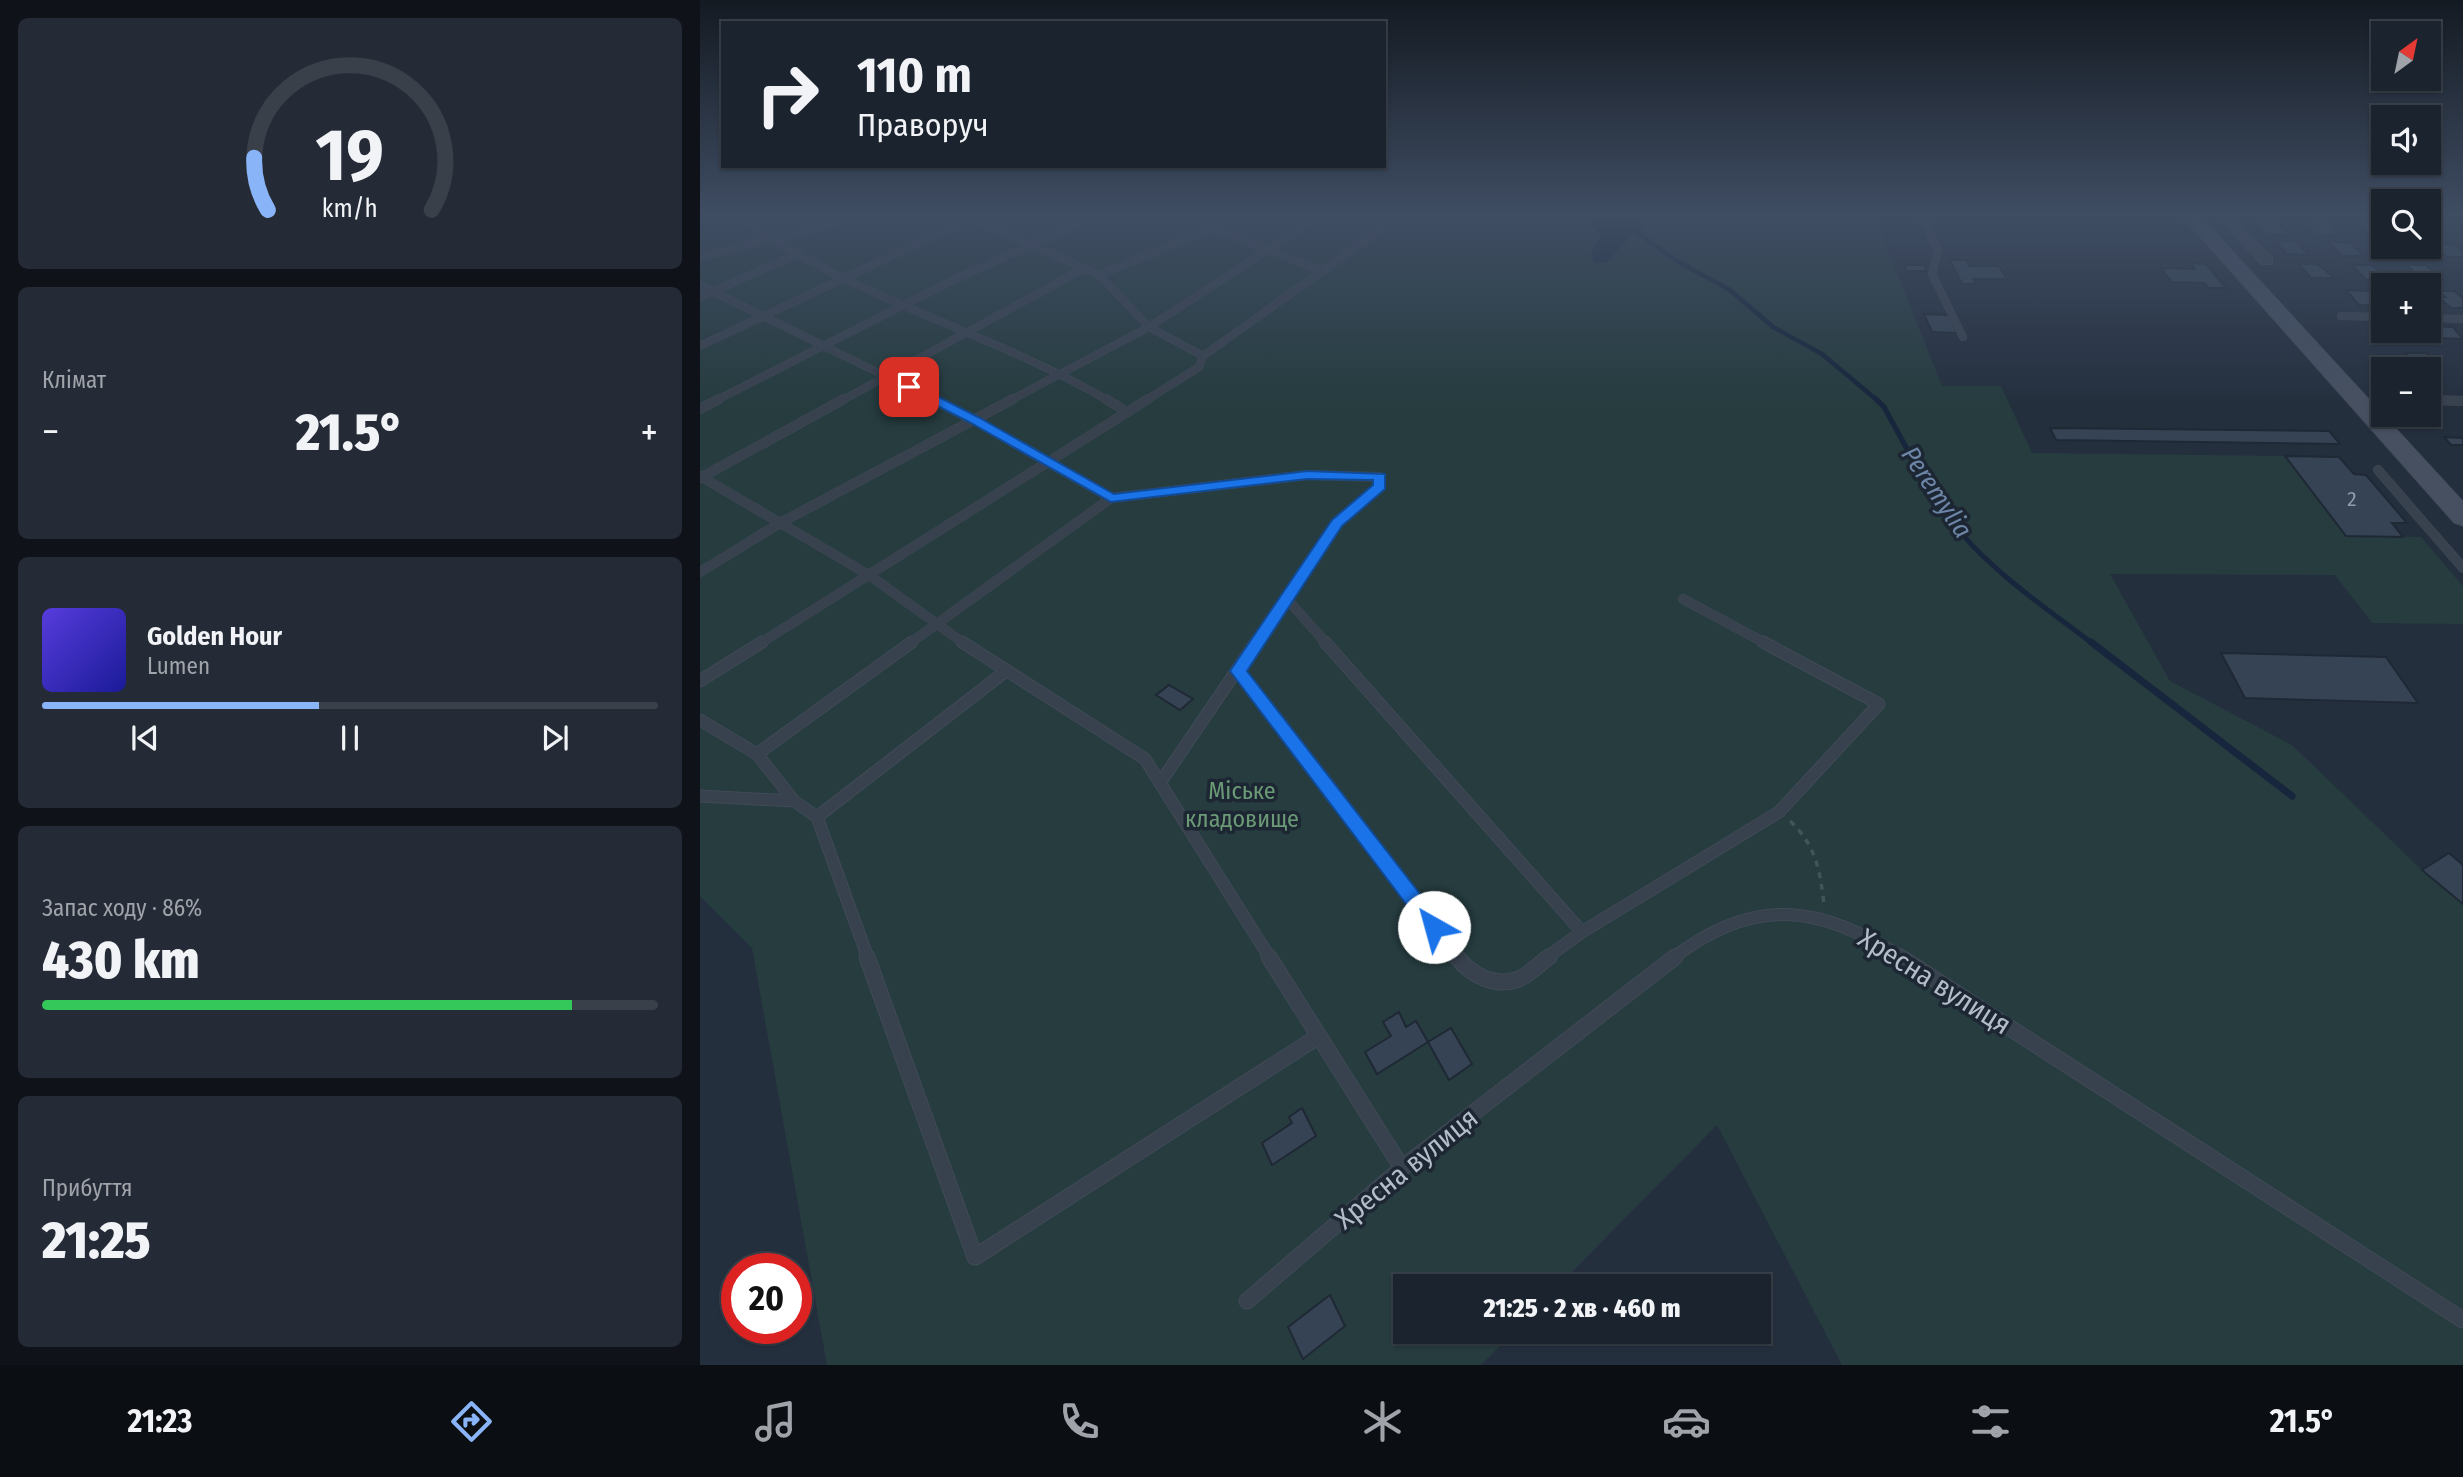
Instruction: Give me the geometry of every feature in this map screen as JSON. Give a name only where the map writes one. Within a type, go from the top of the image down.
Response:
[{"type":"main road","points":[[2246,277],[2463,517]]},
{"type":"lane","points":[[700,297],[747,277]]},
{"type":"lane","points":[[700,346],[846,277]]},
{"type":"lane","points":[[700,409],[900,305],[961,277]]},
{"type":"lane","points":[[701,477],[1069,277]]},
{"type":"lane","points":[[1101,277],[1149,327],[1203,356]]},
{"type":"lane","points":[[700,572],[782,523],[1149,327],[1227,277]]},
{"type":"lane","points":[[700,681],[1199,368],[1203,356],[1314,277]]},
{"type":"lane","points":[[1933,277],[1963,337]]},
{"type":"lane","points":[[843,278],[1061,373],[1127,412]]},
{"type":"lane","points":[[700,285],[974,420],[1111,498]]},
{"type":"lane","points":[[2341,316],[2371,317]]},
{"type":"lane","points":[[2441,318],[2463,319]]},
{"type":"lane","points":[[2441,400],[2463,401]]},
{"type":"lane","points":[[2378,470],[2463,568]]},
{"type":"lane","points":[[757,754],[1111,498],[1307,475],[1380,477],[1380,486],[1337,523],[1160,783]]},
{"type":"lane","points":[[701,477],[869,575],[934,625],[1145,759],[1402,1168]]},
{"type":"lane","points":[[1286,598],[1582,932]]},
{"type":"lane","points":[[1238,671],[1467,970],[1488,980],[1517,980],[1582,932],[1779,812],[1879,704],[1682,599]]},
{"type":"lane","points":[[817,817],[1006,671]]},
{"type":"lane","points":[[700,720],[757,754],[794,802],[817,817],[975,1257],[1320,1036]]},
{"type":"lane","points":[[700,796],[794,802]]},
{"type":"lane","name":"Хресна вулиця","points":[[1247,1301],[1402,1168],[1685,950],[1740,919],[1778,913],[1827,920],[1868,936],[2463,1320]]},
{"type":"path","points":[[1779,812],[1805,833],[1817,856],[1827,920]]},
{"type":"green space","name":"Міське кладовище","points":[[700,277],[1898,277],[1942,386],[2001,386],[2032,453],[2285,456],[2346,535],[2421,537],[2463,586],[2463,624],[2372,623],[2335,575],[2110,574],[2170,681],[2292,745],[2422,870],[2463,904],[2463,1365],[1842,1365],[1717,1125],[1570,1274],[1393,1274],[1393,1344],[1502,1344],[1481,1365],[827,1365],[812,1282],[812,1253],[807,1253],[752,948],[700,896]]},
{"type":"building","points":[[1958,277],[2006,277],[2007,279],[1973,279],[1975,284],[1962,284]]},
{"type":"building","points":[[2168,277],[2217,277],[2226,288],[2209,288],[2204,283],[2172,282]]},
{"type":"building","points":[[2310,277],[2335,278],[2311,278]]},
{"type":"building","points":[[2346,290],[2371,293],[2371,306],[2359,305]]},
{"type":"building","points":[[2441,291],[2454,291],[2463,298],[2463,308],[2451,308],[2441,300],[2441,297],[2445,297]]},
{"type":"building","points":[[1924,314],[1949,315],[1957,333],[1932,332]]},
{"type":"building","points":[[2441,326],[2453,327],[2463,339],[2441,338]]},
{"type":"building","points":[[2405,353],[2426,353],[2430,357],[2409,357]]},
{"type":"building","points":[[2050,428],[2329,431],[2340,444],[2056,440]]},
{"type":"building","points":[[2444,437],[2463,438],[2463,445],[2451,445]]},
{"type":"building","points":[[2285,456],[2339,457],[2354,474],[2366,475],[2407,523],[2392,523],[2403,537],[2346,536]]},
{"type":"building","points":[[2221,653],[2386,657],[2418,703],[2245,698]]},
{"type":"building","points":[[1169,685],[1193,699],[1180,710],[1156,695]]},
{"type":"building","points":[[2449,853],[2463,865],[2463,904],[2422,870]]},
{"type":"building","points":[[1399,1012],[1406,1027],[1416,1021],[1428,1042],[1377,1074],[1365,1052],[1391,1036],[1383,1022]]},
{"type":"building","points":[[1451,1028],[1472,1064],[1449,1080],[1428,1042]]},
{"type":"building","points":[[1302,1108],[1316,1136],[1272,1165],[1262,1143],[1292,1123],[1289,1117]]},
{"type":"building","points":[[1330,1295],[1345,1326],[1303,1359],[1288,1327]]},
{"type":"waterway","name":"Peremylia","points":[[1706,277],[1730,290],[1773,327],[1822,354],[1878,401]]},
{"type":"waterway","name":"Peremylia","points":[[1878,401],[1930,488],[1962,534],[2007,578],[2093,644]]},
{"type":"waterway","name":"Peremylia","points":[[2091,642],[2292,796]]},
{"type":"route","points":[[909,387],[974,420],[1111,498],[1307,475],[1380,477],[1380,486],[1337,523],[1238,671],[1434,927]]}]
